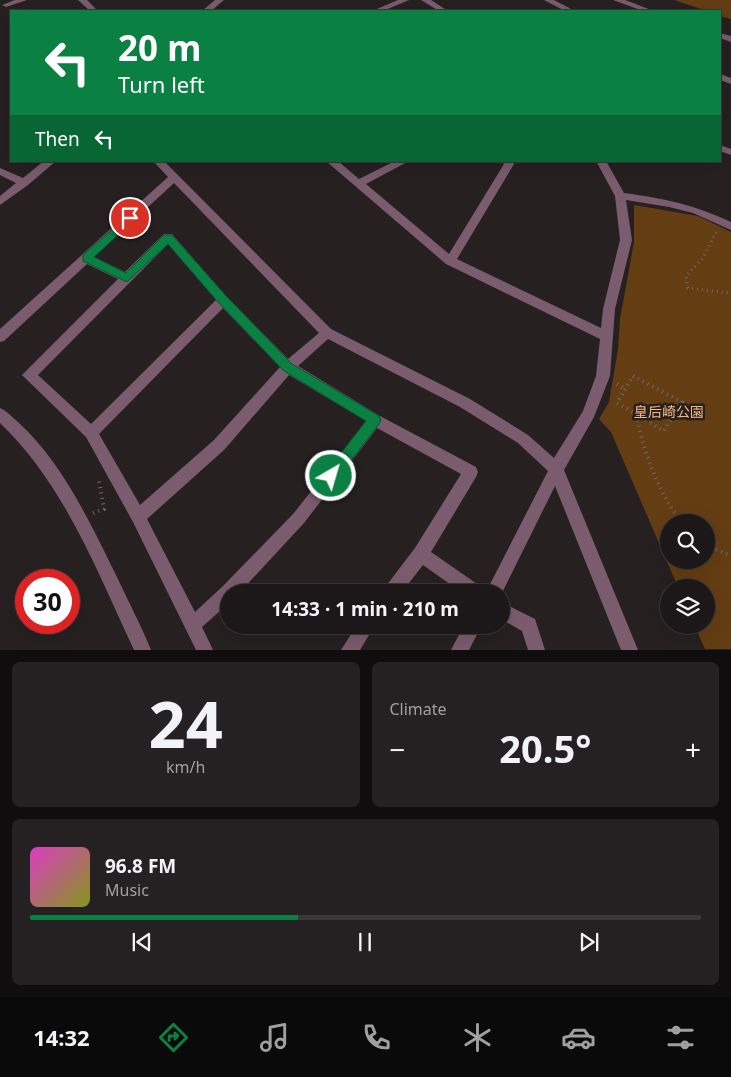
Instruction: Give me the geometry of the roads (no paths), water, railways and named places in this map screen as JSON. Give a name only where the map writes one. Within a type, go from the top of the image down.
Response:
[{"type":"street","points":[[6,6],[23,0]]},
{"type":"street","points":[[82,0],[93,10]]},
{"type":"street","points":[[207,10],[220,0]]},
{"type":"street","points":[[379,10],[405,0]]},
{"type":"street","points":[[425,0],[442,10]]},
{"type":"street","points":[[548,0],[570,10]]},
{"type":"street","points":[[617,0],[647,10]]},
{"type":"street","points":[[0,201],[50,162]]},
{"type":"street","points":[[159,162],[328,333],[465,403],[523,439],[556,469],[630,650]]},
{"type":"street","points":[[332,162],[450,261],[607,336]]},
{"type":"street","points":[[358,184],[402,162]]},
{"type":"street","points":[[450,261],[509,164],[507,162]]},
{"type":"street","points":[[498,584],[556,469],[589,413],[603,376],[609,309],[626,240],[620,196],[602,162]]},
{"type":"street","points":[[0,171],[24,183]]},
{"type":"street","points":[[0,337],[174,177]]},
{"type":"street","points":[[620,196],[669,203],[696,210],[726,224]]},
{"type":"street","points":[[205,650],[138,517],[91,433],[59,401],[29,375],[168,237],[223,300],[288,367],[375,420],[471,472],[420,554],[398,584]]},
{"type":"street","points":[[86,258],[127,278]]},
{"type":"street","points":[[91,433],[223,300]]},
{"type":"street","points":[[138,517],[219,445],[288,367],[328,333]]},
{"type":"street","points":[[0,414],[12,424],[50,470],[78,518],[143,650]]},
{"type":"street","points":[[192,625],[229,592],[299,518],[375,420]]},
{"type":"street","points":[[420,554],[463,584]]},
{"type":"street","points":[[510,615],[529,625],[537,650]]},
{"type":"street","points":[[349,650],[361,634]]},
{"type":"street","points":[[459,650],[469,634]]},
{"type":"park label","name":"皇后崎公園","points":[[669,412]]}]
